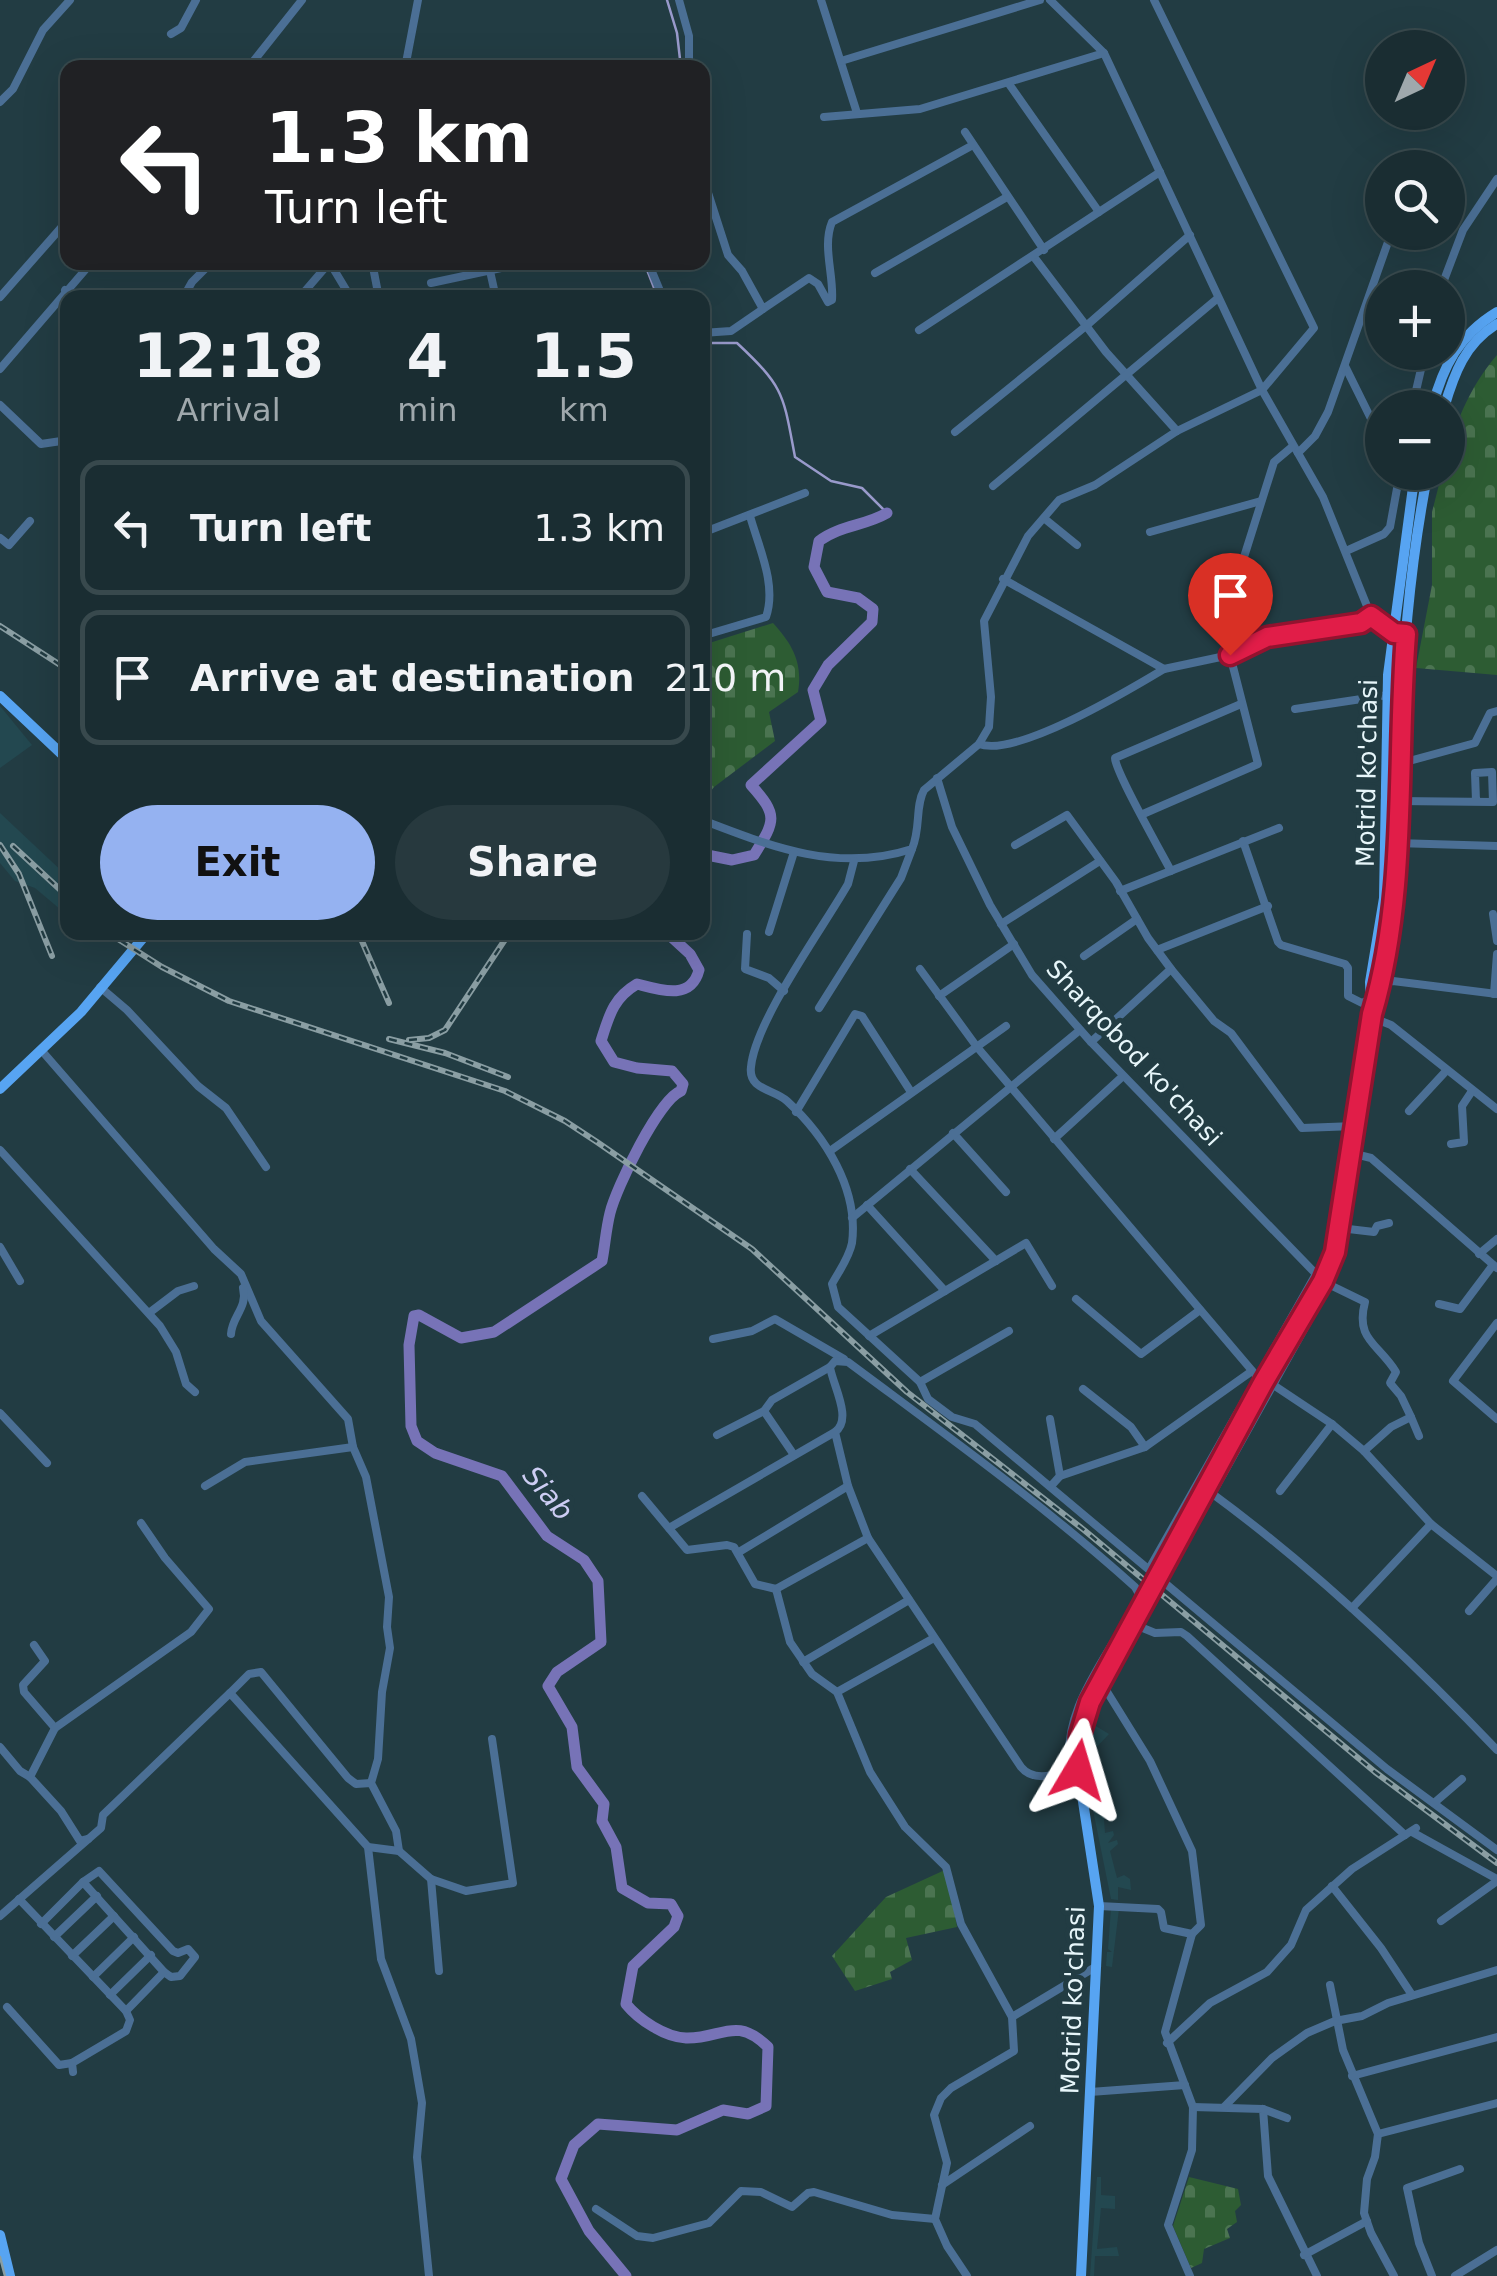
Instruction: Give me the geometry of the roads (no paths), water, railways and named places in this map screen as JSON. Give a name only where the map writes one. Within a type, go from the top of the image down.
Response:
[{"type":"main road","points":[[1437,390],[1456,348],[1474,328],[1497,312]]},
{"type":"main road","points":[[1451,390],[1462,360],[1476,340],[1497,324]]},
{"type":"main road","name":"Motrid ko'chasi","points":[[1081,2276],[1099,1906],[1074,1770],[1083,1723],[1101,1682],[1208,1491],[1262,1379],[1324,1278],[1340,1228],[1372,1016],[1381,982],[1396,843],[1400,634],[1413,490]]},
{"type":"main road","name":"Motrid ko'chasi","points":[[1372,1016],[1370,982],[1384,898],[1388,696],[1425,490]]},
{"type":"main road","points":[[0,696],[60,752]]},
{"type":"main road","points":[[0,1090],[42,1051],[141,940]]},
{"type":"main road","points":[[0,2235],[10,2276]]},
{"type":"street","points":[[0,102],[12,89],[43,30],[70,0]]},
{"type":"street","points":[[171,34],[182,28],[196,0]]},
{"type":"street","points":[[254,60],[302,0]]},
{"type":"street","points":[[407,60],[418,0]]},
{"type":"street","points":[[679,0],[689,36],[689,60]]},
{"type":"street","points":[[823,0],[857,113]]},
{"type":"street","points":[[841,61],[1040,0]]},
{"type":"street","points":[[1050,0],[1104,52],[1262,390],[1323,497],[1371,616],[1400,634]]},
{"type":"street","points":[[819,1008],[901,878],[919,832],[919,798],[979,744],[989,727],[991,697],[984,621],[1028,536],[1059,500],[1095,485],[1177,431],[1262,390],[1314,328],[1154,0]]},
{"type":"street","points":[[824,118],[920,108],[1104,52]]},
{"type":"street","points":[[1009,84],[1099,212]]},
{"type":"street","points":[[965,132],[1044,250]]},
{"type":"street","points":[[710,332],[731,331],[810,278],[828,302],[832,300],[827,240],[832,222],[973,145]]},
{"type":"street","points":[[919,330],[1160,172]]},
{"type":"street","points":[[1448,270],[1463,230],[1497,179]]},
{"type":"street","points":[[875,274],[1007,197]]},
{"type":"street","points":[[710,199],[728,255],[764,309]]},
{"type":"street","points":[[0,297],[60,229]]},
{"type":"street","points":[[955,432],[1190,235]]},
{"type":"street","points":[[1215,584],[1238,576],[1276,457],[1315,436],[1328,412],[1385,250]]},
{"type":"street","points":[[1034,257],[1086,326],[1177,431]]},
{"type":"street","points":[[66,290],[85,270]]},
{"type":"street","points":[[188,290],[204,270]]},
{"type":"street","points":[[306,290],[324,270]]},
{"type":"street","points":[[431,283],[477,270]]},
{"type":"street","points":[[0,369],[60,297]]},
{"type":"street","points":[[994,486],[1218,298]]},
{"type":"street","points":[[1344,366],[1365,407]]},
{"type":"street","points":[[0,405],[41,444],[60,441]]},
{"type":"street","points":[[0,423],[10,416]]},
{"type":"street","points":[[1346,551],[1384,534],[1390,526],[1396,490]]},
{"type":"street","points":[[710,530],[805,493]]},
{"type":"street","points":[[1150,532],[1261,501]]},
{"type":"street","points":[[710,634],[766,617],[771,602],[768,576],[750,516]]},
{"type":"street","points":[[1044,518],[1078,545]]},
{"type":"street","points":[[0,538],[8,545],[30,521]]},
{"type":"street","points":[[1003,580],[1164,669]]},
{"type":"street","points":[[979,744],[1004,744],[1064,724],[1096,710],[1164,669],[1230,655],[1267,637],[1361,623],[1371,616]]},
{"type":"street","points":[[1143,814],[1258,764],[1230,655]]},
{"type":"street","points":[[1295,709],[1388,696]]},
{"type":"street","points":[[1170,872],[1143,814],[1116,770],[1115,758],[1241,704]]},
{"type":"street","points":[[1398,764],[1475,743],[1490,713],[1497,711]]},
{"type":"street","name":"Sharqobod ko'chasi","points":[[937,778],[952,827],[1032,975],[1091,1042],[1324,1278],[1365,1302],[1360,1320],[1363,1332],[1396,1372],[1390,1384],[1411,1417]]},
{"type":"street","points":[[1398,801],[1476,800]]},
{"type":"street","points":[[1015,845],[1067,814],[1171,969],[1214,1020],[1231,1033],[1302,1128],[1355,1126]]},
{"type":"street","points":[[710,823],[790,851],[854,861],[912,850]]},
{"type":"street","points":[[1120,891],[1279,828]]},
{"type":"street","points":[[1243,841],[1281,946],[1345,964],[1348,996],[1362,1003],[1371,999]]},
{"type":"street","points":[[1396,843],[1497,846]]},
{"type":"street","points":[[769,932],[790,851]]},
{"type":"street","points":[[854,861],[848,884],[765,1022],[750,1069],[760,1087],[784,1098],[830,1151],[846,1187],[852,1218],[849,1254],[832,1284],[832,1296],[848,1319],[920,1382],[928,1399],[952,1417],[974,1424],[1387,1769],[1497,1850]]},
{"type":"street","points":[[1002,924],[1100,861]]},
{"type":"street","points":[[1157,950],[1268,906]]},
{"type":"street","points":[[1493,914],[1497,942]]},
{"type":"street","points":[[1084,956],[1137,919]]},
{"type":"street","points":[[747,934],[745,970],[769,978],[784,991]]},
{"type":"street","points":[[939,996],[1014,944]]},
{"type":"street","points":[[1381,982],[1496,994],[1497,954]]},
{"type":"street","points":[[920,969],[1012,1089],[1262,1379],[1332,1424],[1364,1451],[1431,1524],[1497,1578],[1469,1611]]},
{"type":"street","points":[[1091,1042],[1171,969]]},
{"type":"street","points":[[100,987],[127,1010],[198,1086],[226,1108],[266,1167]]},
{"type":"street","points":[[796,1112],[855,1014],[862,1016],[911,1092]]},
{"type":"street","points":[[1372,1016],[1391,1026],[1497,1109]]},
{"type":"street","points":[[830,1151],[1006,1026]]},
{"type":"street","points":[[852,1218],[1080,1030]]},
{"type":"street","points":[[42,1051],[238,1276],[245,1292],[244,1304],[232,1324],[231,1334]]},
{"type":"street","points":[[1410,1110],[1446,1071]]},
{"type":"street","points":[[1054,1139],[1124,1076]]},
{"type":"street","points":[[1450,1144],[1464,1142],[1462,1106],[1472,1091]]},
{"type":"street","points":[[952,1134],[1006,1192]]},
{"type":"street","points":[[0,1150],[149,1313],[176,1352],[186,1384],[195,1392]]},
{"type":"street","points":[[1351,1153],[1371,1158],[1495,1267],[1460,1309],[1438,1304]]},
{"type":"street","points":[[910,1169],[996,1261]]},
{"type":"street","points":[[867,1205],[946,1291]]},
{"type":"street","points":[[1340,1228],[1374,1232],[1377,1226],[1389,1223]]},
{"type":"street","points":[[1479,1254],[1497,1238]]},
{"type":"street","points":[[869,1336],[1026,1244],[1052,1286]]},
{"type":"street","points":[[0,1246],[20,1281]]},
{"type":"street","points":[[214,1249],[240,1274],[262,1321],[348,1419],[353,1447],[366,1476],[388,1597],[386,1627],[390,1648],[382,1692],[378,1758],[371,1783],[396,1831],[399,1850]]},
{"type":"street","points":[[149,1313],[178,1292],[194,1286]]},
{"type":"street","points":[[1076,1300],[1141,1354],[1200,1310]]},
{"type":"street","points":[[713,1339],[752,1331],[775,1319],[848,1362],[1013,1484],[1139,1594],[1079,1702],[1072,1732],[1074,1770],[1036,1777],[1027,1774],[868,1538],[848,1486],[835,1432]]},
{"type":"street","points":[[1497,1323],[1453,1382],[1497,1419]]},
{"type":"street","points":[[920,1382],[1010,1331]]},
{"type":"street","points":[[717,1435],[764,1410],[772,1400],[830,1367],[834,1360],[848,1362]]},
{"type":"street","points":[[669,1528],[842,1426],[844,1420],[830,1367]]},
{"type":"street","points":[[1149,1569],[1250,1392],[1262,1379]]},
{"type":"street","points":[[1163,1582],[1208,1491],[1263,1402],[1262,1379]]},
{"type":"street","points":[[1051,1486],[1060,1476],[1145,1447],[1262,1379]]},
{"type":"street","points":[[1083,1388],[1131,1427],[1145,1447]]},
{"type":"street","points":[[1250,1392],[1263,1402]]},
{"type":"street","points":[[764,1410],[794,1455]]},
{"type":"street","points":[[0,1413],[47,1463]]},
{"type":"street","points":[[1364,1451],[1391,1427],[1411,1417],[1419,1436]]},
{"type":"street","points":[[1050,1419],[1060,1476]]},
{"type":"street","points":[[1280,1491],[1332,1424]]},
{"type":"street","points":[[205,1486],[246,1462],[353,1447]]},
{"type":"street","points":[[739,1552],[848,1486]]},
{"type":"street","points":[[1208,1491],[1261,1530],[1352,1608],[1497,1750]]},
{"type":"street","points":[[642,1496],[692,1552],[727,1544],[739,1552],[755,1584],[776,1589],[868,1538]]},
{"type":"street","points":[[30,1777],[55,1728],[191,1632],[208,1614],[209,1609],[141,1523]]},
{"type":"street","points":[[1352,1608],[1431,1524]]},
{"type":"street","points":[[776,1589],[790,1642],[812,1674],[837,1692],[870,1772],[905,1827],[946,1867],[961,1924],[1012,2017],[1014,2051],[950,2088],[934,2115],[947,2163],[935,2220],[967,2276]]},
{"type":"street","points":[[803,1662],[909,1600]]},
{"type":"street","points":[[1133,1624],[1155,1633],[1181,1632],[1187,1636],[1411,1832],[1497,1880],[1440,1920]]},
{"type":"street","points":[[837,1692],[934,1638]]},
{"type":"street","points":[[34,1645],[45,1661],[27,1678],[24,1692],[55,1728]]},
{"type":"street","points":[[0,1916],[101,1828],[102,1815],[249,1674],[260,1672],[348,1778],[356,1784],[371,1783]]},
{"type":"street","points":[[1101,1682],[1150,1761],[1192,1852],[1202,1925],[1192,1934],[1165,2032],[1192,2107],[1192,2150],[1168,2225],[1190,2276]]},
{"type":"street","points":[[230,1693],[368,1847],[381,1960],[411,2039],[422,2103],[417,2156],[429,2276]]},
{"type":"street","points":[[368,1847],[399,1850],[431,1879],[466,1891],[513,1883],[492,1738]]},
{"type":"street","points":[[0,1748],[61,1812],[80,1841],[88,1839]]},
{"type":"street","points":[[1434,1803],[1462,1779]]},
{"type":"street","points":[[1167,2044],[1210,2003],[1267,1972],[1290,1945],[1306,1910],[1364,1861],[1411,1832]]},
{"type":"street","points":[[41,1924],[83,1882],[99,1871],[173,1951],[188,1949],[194,1956],[180,1976],[170,1977],[164,1972],[83,1882]]},
{"type":"street","points":[[431,1879],[438,1972]]},
{"type":"street","points":[[1332,1886],[1412,1995]]},
{"type":"street","points":[[54,1937],[97,1896]]},
{"type":"street","points":[[7,2007],[60,2065],[73,2067],[131,2024],[126,2011],[19,1898]]},
{"type":"street","points":[[1099,1906],[1158,1909],[1164,1928],[1192,1934]]},
{"type":"street","points":[[72,1956],[114,1916]]},
{"type":"street","points":[[93,1977],[134,1937]]},
{"type":"street","points":[[110,1995],[151,1956]]},
{"type":"street","points":[[1012,2017],[1097,1966]]},
{"type":"street","points":[[1224,2107],[1272,2058],[1308,2033],[1412,1995],[1497,1970]]},
{"type":"street","points":[[126,2011],[164,1972]]},
{"type":"street","points":[[1330,1984],[1352,2076],[1378,2134],[1364,2194],[1367,2221],[1394,2276]]},
{"type":"street","points":[[1352,2076],[1497,2037]]},
{"type":"street","points":[[1090,2092],[1185,2085]]},
{"type":"street","points":[[1378,2134],[1497,2103]]},
{"type":"street","points":[[1192,2107],[1263,2109],[1287,2118]]},
{"type":"street","points":[[1263,2109],[1268,2176],[1316,2276]]},
{"type":"street","points":[[942,2185],[1030,2126]]},
{"type":"street","points":[[1432,2276],[1418,2243],[1407,2188],[1460,2169]]},
{"type":"street","points":[[596,2209],[637,2236],[653,2238],[709,2222],[740,2191],[761,2192],[794,2207],[814,2192],[892,2215],[935,2220]]},
{"type":"street","points":[[1304,2254],[1367,2221]]},
{"type":"street","points":[[1455,2276],[1497,2250]]},
{"type":"waterway","name":"Siab","points":[[667,0],[680,60]]},
{"type":"waterway","name":"Siab","points":[[647,270],[655,290]]},
{"type":"waterway","name":"Siab","points":[[710,343],[737,343],[765,371],[779,393],[795,457],[831,481],[862,488],[887,513]]},
{"type":"waterway","name":"Siab","points":[[710,856],[732,860],[754,855],[771,819],[766,804],[751,785],[821,721],[813,690],[828,665],[872,622],[873,609],[858,598],[827,592],[814,567],[819,541],[887,513]]},
{"type":"waterway","name":"Siab","points":[[626,2276],[589,2231],[561,2179],[574,2145],[598,2124],[677,2130],[723,2110],[748,2114],[766,2106],[768,2047],[737,2030],[686,2038],[670,2035],[645,2022],[626,2004],[633,1966],[674,1927],[678,1916],[671,1904],[648,1903],[622,1888],[616,1847],[602,1821],[604,1804],[577,1767],[572,1727],[548,1686],[557,1672],[601,1642],[598,1581],[584,1560],[547,1536],[502,1476],[435,1453],[417,1441],[411,1426],[409,1345],[414,1316],[419,1315],[461,1338],[494,1332],[602,1261],[610,1213],[621,1185],[650,1127],[683,1084],[672,1071],[614,1062],[601,1041],[617,1002],[629,989],[637,984],[682,990],[695,980],[699,970],[690,954],[675,940]]},
{"type":"tram line","points":[[0,2257],[5,2276]]},
{"type":"railway","points":[[0,626],[60,665]]},
{"type":"railway","points":[[0,845],[19,874],[52,956]]},
{"type":"railway","points":[[13,846],[60,890]]},
{"type":"railway","points":[[120,940],[229,1001],[505,1091],[597,1142],[752,1249],[907,1392],[1084,1530],[1375,1772],[1497,1863]]},
{"type":"railway","points":[[361,940],[389,1003]]},
{"type":"railway","points":[[409,1040],[429,1038],[445,1030],[505,940]]},
{"type":"railway","points":[[389,1039],[445,1053],[508,1077]]}]
